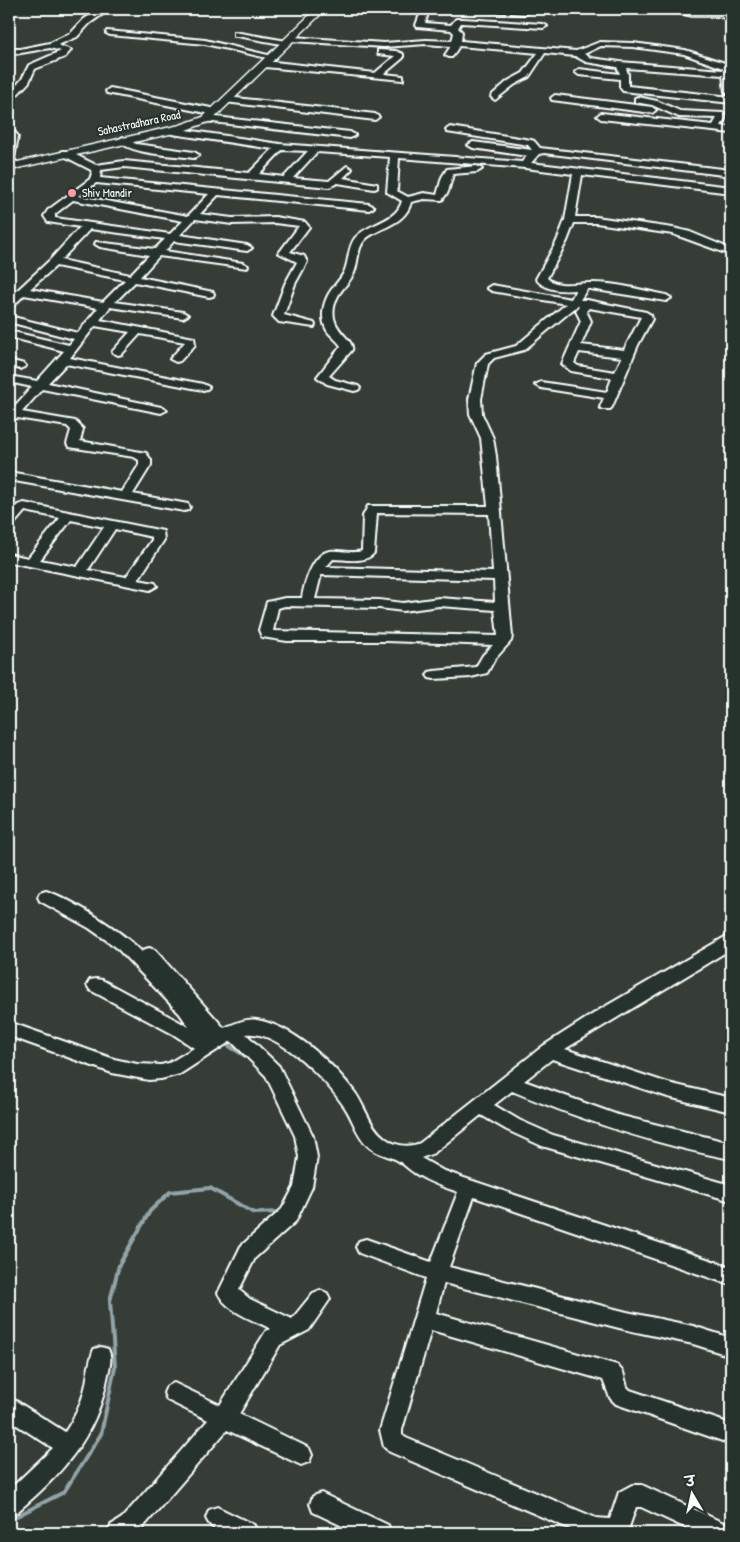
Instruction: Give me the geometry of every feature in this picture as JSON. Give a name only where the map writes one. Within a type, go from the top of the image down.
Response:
[{"type":"main road","name":"Sahastradhara Road","points":[[12,166],[172,130],[212,115],[321,9]]},
{"type":"street","points":[[52,45],[75,34],[87,21],[106,9]]},
{"type":"street","points":[[415,9],[425,9],[415,43]]},
{"type":"street","points":[[480,9],[525,12]]},
{"type":"street","points":[[664,9],[693,14],[719,14],[731,18]]},
{"type":"street","points":[[504,24],[505,11]]},
{"type":"street","points":[[453,28],[464,18],[504,24],[543,26]]},
{"type":"street","points":[[420,25],[453,28],[459,34],[456,44],[449,55]]},
{"type":"street","points":[[110,32],[205,42],[269,61],[400,78]]},
{"type":"street","points":[[237,34],[288,42],[400,54],[376,76]]},
{"type":"street","points":[[288,42],[384,45],[415,43],[456,44],[578,54],[589,60],[620,65],[729,69]]},
{"type":"street","points":[[578,54],[600,44],[633,45],[685,52],[729,69]]},
{"type":"street","points":[[9,51],[22,52],[52,45],[67,50],[62,55],[32,67],[26,80],[11,96],[9,110]]},
{"type":"street","points":[[495,97],[511,83],[526,75],[543,51]]},
{"type":"street","points":[[620,65],[624,77],[624,87],[637,95],[679,114],[727,117]]},
{"type":"street","points":[[586,94],[625,100],[637,95],[730,96],[729,69]]},
{"type":"street","points":[[579,72],[624,77]]},
{"type":"street","points":[[110,91],[212,115],[350,135]]},
{"type":"street","points":[[555,98],[639,109],[665,108]]},
{"type":"street","points":[[228,100],[375,117]]},
{"type":"street","points":[[601,116],[731,130]]},
{"type":"street","points":[[716,128],[727,117]]},
{"type":"street","points":[[172,130],[280,147],[525,165],[731,190]]},
{"type":"street","points":[[450,130],[531,143],[536,152]]},
{"type":"street","points":[[9,131],[13,136],[9,159],[12,166]]},
{"type":"street","points":[[123,140],[128,145],[136,147],[194,154]]},
{"type":"street","points":[[473,145],[731,173]]},
{"type":"street","points":[[251,177],[280,147]]},
{"type":"street","points":[[286,180],[316,149]]},
{"type":"street","points":[[525,165],[536,152]]},
{"type":"street","points":[[65,153],[95,168],[116,164],[131,164],[329,184],[337,180],[347,168]]},
{"type":"street","points":[[395,155],[392,192],[407,200],[424,196],[441,196],[450,171],[513,164]]},
{"type":"street","points":[[95,168],[97,173],[94,180],[51,212],[49,216],[51,220],[247,248]]},
{"type":"street","points":[[578,171],[570,220],[562,241],[541,279],[550,285],[562,287],[597,286],[666,298]]},
{"type":"street","points":[[94,180],[369,208]]},
{"type":"street","points":[[337,180],[374,186]]},
{"type":"street","points":[[10,415],[71,350],[106,305],[216,192]]},
{"type":"street","points":[[71,197],[191,218],[275,220],[304,225],[284,253],[300,258],[302,262],[290,284],[278,316],[283,320],[310,325]]},
{"type":"street","points":[[354,388],[323,378],[324,374],[346,350],[347,346],[330,327],[328,314],[331,299],[350,271],[359,239],[391,221],[407,204],[407,200]]},
{"type":"street","points":[[570,220],[596,220],[672,231],[686,234],[731,252]]},
{"type":"street","points":[[9,304],[54,262],[87,226]]},
{"type":"street","points":[[100,244],[243,266]]},
{"type":"street","points":[[54,262],[209,294]]},
{"type":"street","points":[[434,676],[471,673],[482,670],[488,658],[504,641],[506,636],[487,438],[476,414],[475,399],[483,363],[490,356],[520,348],[530,341],[553,323],[574,301],[583,287]]},
{"type":"street","points":[[492,288],[587,303],[646,315],[647,319],[628,354],[608,401],[541,385]]},
{"type":"street","points":[[22,291],[183,316]]},
{"type":"street","points":[[587,303],[582,311],[586,321],[569,357],[569,366],[574,369],[619,376]]},
{"type":"street","points":[[9,319],[80,337]]},
{"type":"street","points":[[94,322],[190,340],[190,344],[176,359]]},
{"type":"street","points":[[118,352],[138,330]]},
{"type":"street","points":[[9,334],[71,350]]},
{"type":"street","points":[[574,348],[628,354]]},
{"type":"street","points":[[62,360],[203,387]]},
{"type":"street","points":[[9,379],[161,410]]},
{"type":"street","points":[[10,415],[71,423],[77,429],[73,441],[77,446],[142,456],[145,464],[125,496]]},
{"type":"street","points":[[9,476],[184,507]]},
{"type":"street","points":[[9,522],[18,509],[24,507],[158,534],[158,540],[130,582]]},
{"type":"street","points":[[308,602],[312,578],[324,559],[330,555],[360,556],[368,552],[369,516],[372,509],[494,510]]},
{"type":"street","points":[[32,562],[68,516]]},
{"type":"street","points":[[80,572],[112,525]]},
{"type":"street","points":[[9,558],[150,586]]},
{"type":"street","points":[[318,571],[500,576]]},
{"type":"street","points":[[502,606],[439,602],[403,607],[379,604],[286,602],[272,605],[266,630],[267,634],[294,637],[384,636],[504,641]]},
{"type":"street","points":[[46,897],[115,938],[133,953],[196,1022],[202,1034],[273,1071],[304,1136],[308,1157],[303,1187],[290,1215],[248,1252],[228,1293],[243,1305],[292,1329]]},
{"type":"street","points":[[404,1155],[413,1154],[427,1148],[549,1051],[607,1014],[731,941]]},
{"type":"street","points":[[149,954],[216,1040]]},
{"type":"street","points":[[96,986],[145,1010],[216,1040]]},
{"type":"street","points":[[9,1028],[110,1065],[143,1072],[171,1070],[216,1040],[256,1026],[269,1029],[283,1036],[325,1071],[346,1094],[372,1138],[385,1148],[404,1155],[413,1164],[469,1187],[580,1227],[731,1276]]},
{"type":"street","points":[[549,1051],[668,1090],[731,1105]]},
{"type":"street","points":[[509,1082],[547,1098],[662,1135],[731,1151]]},
{"type":"street","points":[[480,1105],[513,1125],[549,1142],[731,1194]]},
{"type":"street","points":[[469,1187],[448,1238],[391,1430],[394,1443],[595,1531],[607,1532],[619,1527],[627,1500],[635,1495],[642,1496],[720,1533]]},
{"type":"street","points":[[366,1247],[438,1273],[627,1321],[693,1335],[731,1347]]},
{"type":"street","points":[[127,1531],[237,1399],[273,1338],[305,1322],[320,1299]]},
{"type":"street","points":[[425,1319],[610,1372],[616,1379],[617,1391],[623,1397],[731,1434]]},
{"type":"street","points":[[9,1504],[38,1481],[68,1446],[88,1410],[94,1394],[101,1356]]},
{"type":"street","points":[[174,1393],[301,1455]]},
{"type":"street","points":[[9,1408],[68,1446]]},
{"type":"street","points":[[321,1504],[380,1533]]},
{"type":"street","points":[[217,1518],[246,1533]]},
{"type":"waterway","points":[[224,1043],[249,1058]]},
{"type":"waterway","points":[[9,1520],[64,1492],[101,1434],[115,1367],[110,1301],[119,1265],[150,1211],[170,1192],[210,1188],[254,1213],[281,1212]]},
{"type":"place","name":"Shiv Mandir","points":[[72,193]]}]
